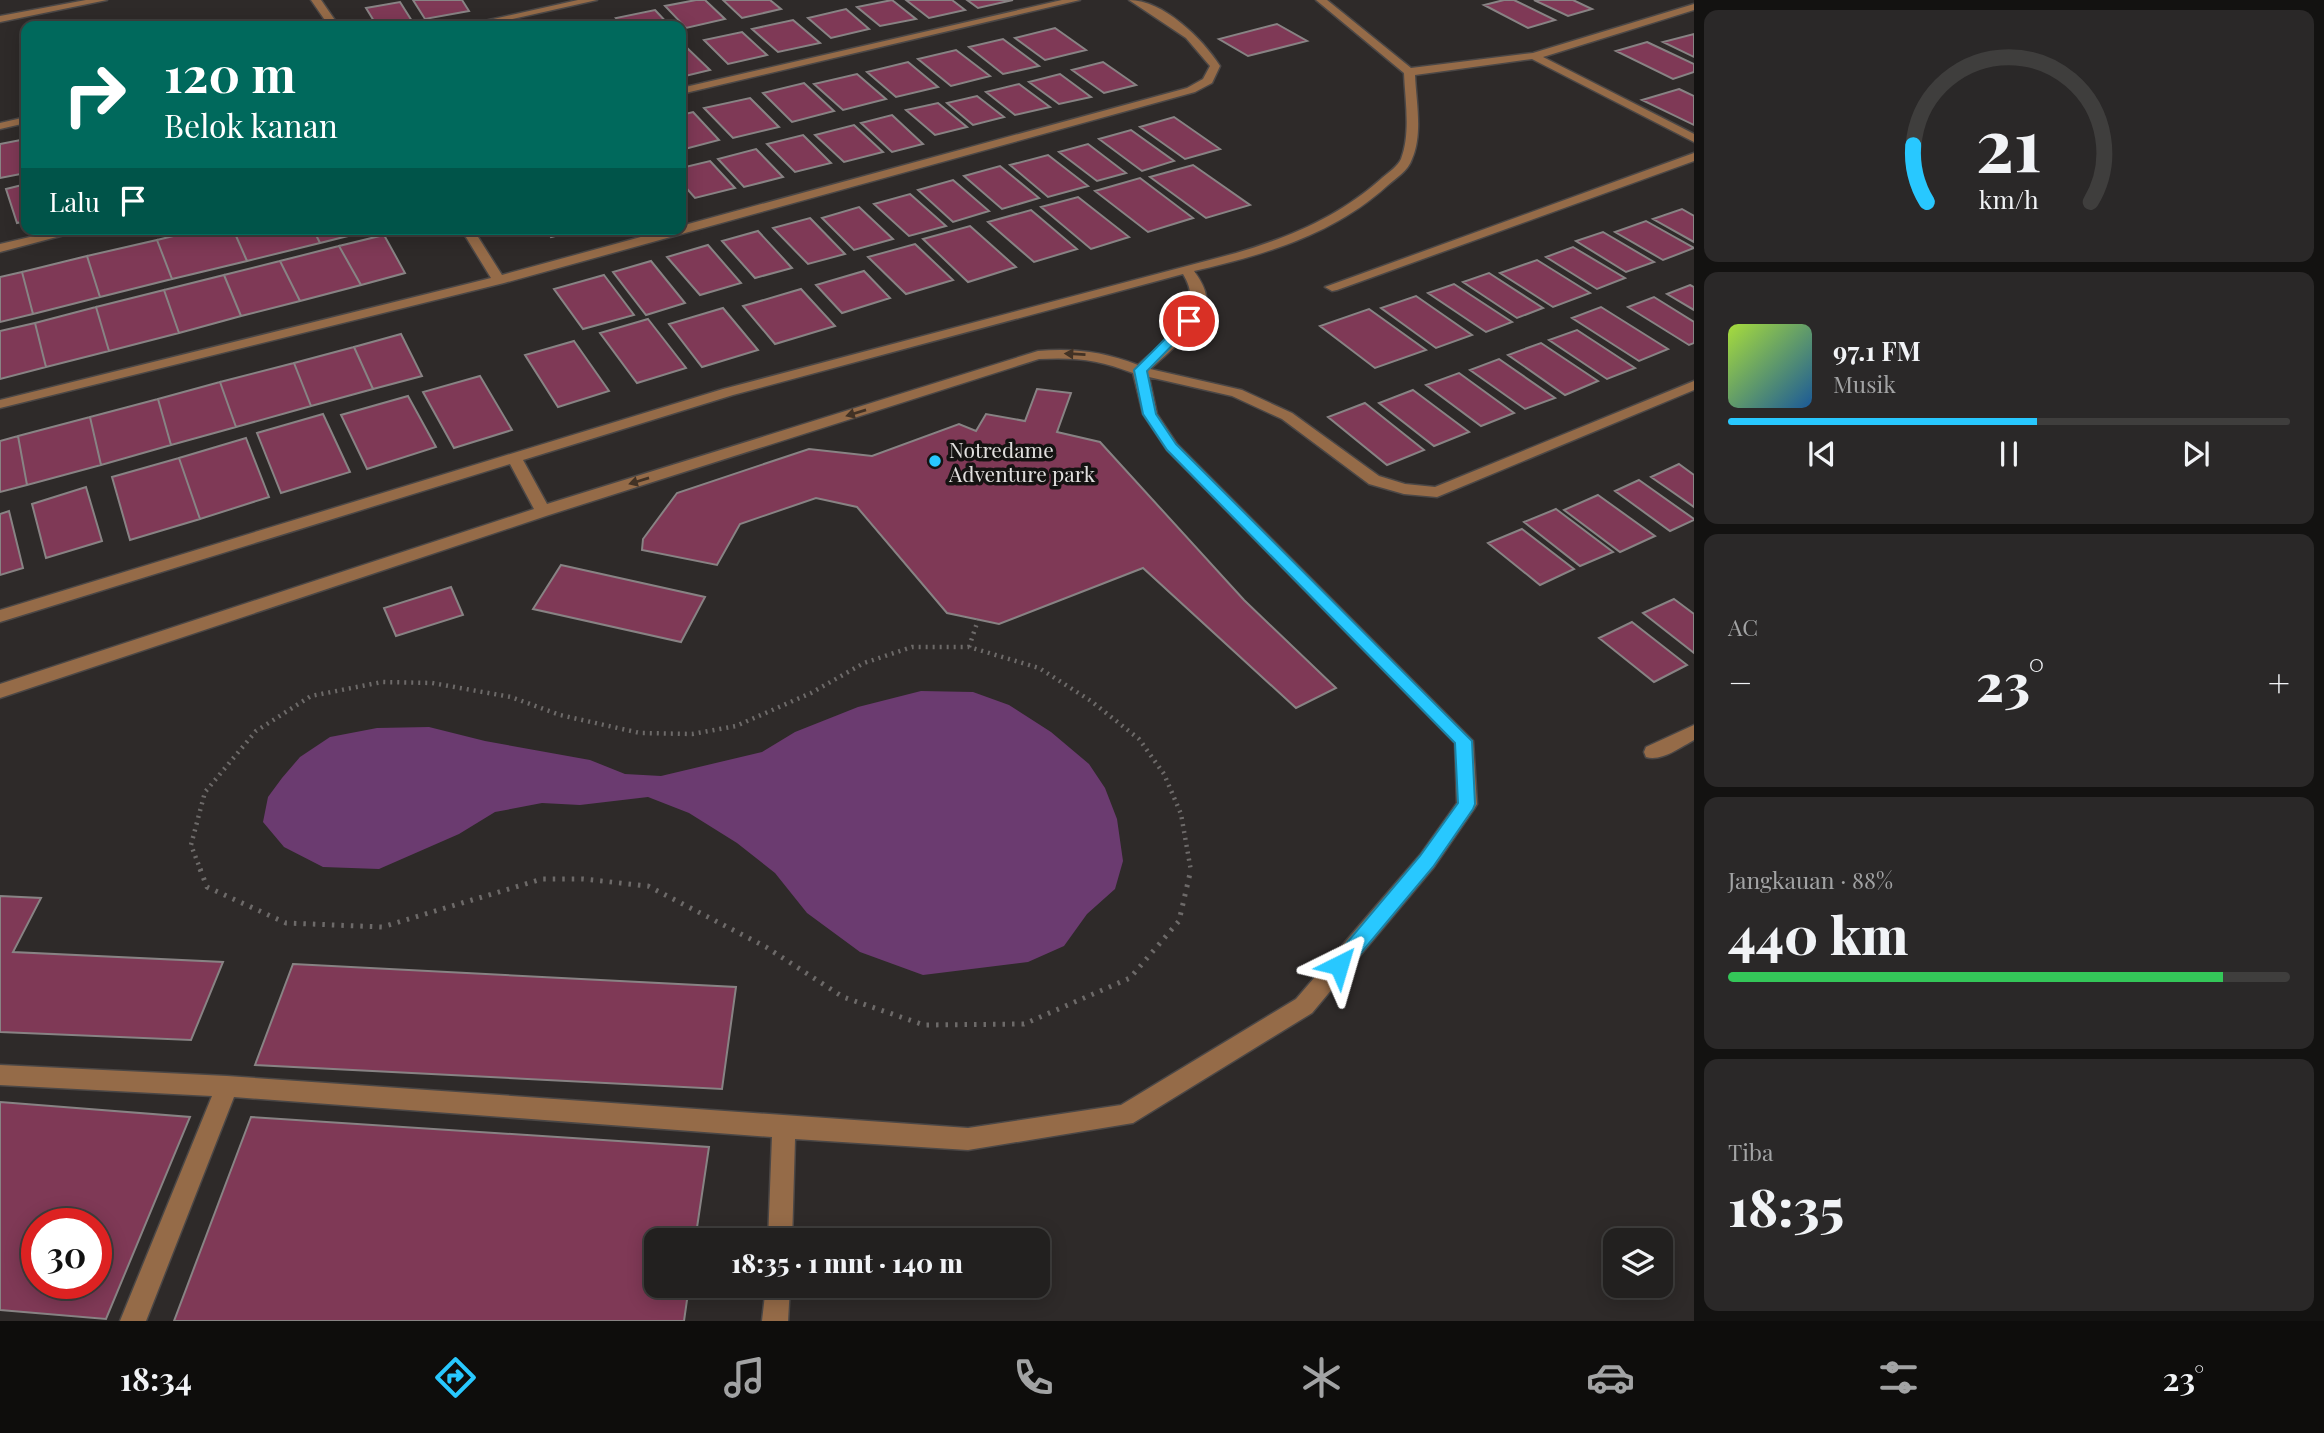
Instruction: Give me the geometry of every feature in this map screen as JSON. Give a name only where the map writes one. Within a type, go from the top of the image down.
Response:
[{"type":"street","points":[[0,19],[102,0]]},
{"type":"street","points":[[316,0],[331,21]]},
{"type":"street","points":[[491,21],[592,0]]},
{"type":"street","points":[[686,90],[1075,0]]},
{"type":"street","points":[[686,229],[1191,90],[1208,81],[1216,65],[1206,50],[1172,21],[1134,0]]},
{"type":"street","points":[[1321,0],[1409,72],[1534,56],[1694,7]]},
{"type":"street","points":[[1534,56],[1694,139]]},
{"type":"street","points":[[0,616],[728,393],[1186,269],[1244,257],[1300,235],[1368,199],[1407,161],[1411,128],[1409,72]]},
{"type":"street","points":[[0,126],[21,121]]},
{"type":"street","points":[[1332,287],[1694,157]]},
{"type":"street","points":[[0,248],[55,235]]},
{"type":"street","points":[[471,235],[499,280]]},
{"type":"street","points":[[0,404],[499,280],[663,235]]},
{"type":"street","points":[[1140,370],[1184,329],[1195,311],[1199,300],[1198,290],[1186,269]]},
{"type":"street","points":[[0,691],[543,511],[1038,355],[1069,353],[1103,357],[1140,370],[1237,393],[1287,416],[1374,480],[1404,489],[1437,492],[1694,385]]},
{"type":"street","points":[[0,1075],[227,1086],[968,1139],[1125,1115],[1304,1006],[1427,861],[1467,804],[1464,741],[1172,447],[1150,414],[1140,370]]},
{"type":"street","points":[[514,457],[543,511]]},
{"type":"street","points":[[1653,752],[1694,732]]},
{"type":"street","points":[[133,1321],[227,1086]]},
{"type":"street","points":[[780,1228],[784,1127]]},
{"type":"street","points":[[775,1321],[777,1298]]},
{"type":"path","points":[[969,647],[978,620]]},
{"type":"path","points":[[912,647],[969,647],[1039,668],[1091,701],[1139,739],[1164,774],[1181,814],[1191,871],[1179,921],[1130,978],[1024,1024],[923,1025],[843,997],[766,947],[648,886],[583,879],[542,879],[382,927],[286,923],[207,887],[191,845],[205,792],[229,762],[256,731],[311,696],[382,682],[432,683],[511,697],[560,715],[640,733],[692,734],[736,726],[811,692],[864,663],[912,647]]},
{"type":"shaded area","points":[[921,691],[973,692],[1009,705],[1051,732],[1089,764],[1105,788],[1117,819],[1123,861],[1115,889],[1087,914],[1064,946],[1028,962],[923,975],[860,952],[807,913],[775,873],[737,843],[689,813],[648,797],[580,805],[542,803],[495,812],[459,834],[379,869],[323,867],[284,847],[263,822],[268,797],[282,778],[300,757],[330,737],[377,728],[429,727],[485,741],[590,760],[625,774],[661,776],[762,752],[795,732],[858,707]]},
{"type":"building","points":[[413,0],[462,0],[469,11],[425,19]]},
{"type":"building","points":[[705,0],[725,19],[686,28],[686,21],[679,21],[665,6]]},
{"type":"building","points":[[723,0],[770,0],[781,9],[742,18]]},
{"type":"building","points":[[892,0],[916,19],[880,26],[857,7]]},
{"type":"building","points":[[906,0],[952,0],[965,10],[929,18]]},
{"type":"building","points":[[967,0],[1013,0],[978,8]]},
{"type":"building","points":[[1514,0],[1555,20],[1528,28],[1484,5]]},
{"type":"building","points":[[1534,0],[1573,0],[1592,9],[1568,16]]},
{"type":"building","points":[[400,2],[412,21],[374,21],[366,8]]},
{"type":"building","points":[[846,9],[869,29],[831,38],[808,18]]},
{"type":"building","points":[[655,10],[665,21],[619,21],[616,18]]},
{"type":"building","points":[[793,20],[820,43],[778,52],[752,29]]},
{"type":"building","points":[[1277,24],[1307,41],[1248,56],[1219,39]]},
{"type":"building","points":[[1055,28],[1086,50],[1045,60],[1015,38]]},
{"type":"building","points":[[742,32],[767,55],[728,64],[704,40]]},
{"type":"building","points":[[1694,34],[1694,57],[1663,42]]},
{"type":"building","points":[[1003,39],[1039,66],[1003,74],[969,47]]},
{"type":"building","points":[[1647,42],[1694,64],[1694,72],[1673,79],[1616,51]]},
{"type":"building","points":[[686,47],[710,70],[686,76]]},
{"type":"building","points":[[956,50],[990,76],[951,86],[918,59]]},
{"type":"building","points":[[908,62],[938,87],[896,97],[867,72]]},
{"type":"building","points":[[1103,62],[1136,85],[1104,93],[1072,70]]},
{"type":"building","points":[[857,74],[886,99],[843,110],[814,84]]},
{"type":"building","points":[[1060,74],[1091,97],[1059,104],[1029,82]]},
{"type":"building","points":[[804,83],[834,111],[792,122],[763,93]]},
{"type":"building","points":[[1019,84],[1050,107],[1015,115],[986,92]]},
{"type":"building","points":[[1679,89],[1694,96],[1694,125],[1642,100]]},
{"type":"building","points":[[977,96],[1004,117],[973,125],[947,103]]},
{"type":"building","points":[[750,98],[779,127],[733,138],[704,108]]},
{"type":"building","points":[[938,103],[967,127],[935,135],[906,110]]},
{"type":"building","points":[[693,112],[719,140],[686,149],[686,114]]},
{"type":"building","points":[[892,115],[923,144],[892,152],[861,123]]},
{"type":"building","points":[[1174,117],[1220,149],[1185,159],[1140,127]]},
{"type":"building","points":[[854,125],[883,152],[844,162],[815,135]]},
{"type":"building","points":[[1131,130],[1174,161],[1142,171],[1099,139]]},
{"type":"building","points":[[803,135],[831,163],[795,172],[767,144]]},
{"type":"building","points":[[21,140],[21,174],[0,178],[0,144]]},
{"type":"building","points":[[1088,144],[1126,173],[1097,181],[1059,152]]},
{"type":"building","points":[[756,149],[783,177],[744,187],[718,159]]},
{"type":"building","points":[[1048,155],[1088,186],[1048,197],[1010,165]]},
{"type":"building","points":[[710,161],[735,188],[695,198],[686,188],[686,167]]},
{"type":"building","points":[[1193,165],[1250,205],[1206,218],[1150,177]]},
{"type":"building","points":[[1000,166],[1039,198],[1002,209],[964,176]]},
{"type":"building","points":[[1140,178],[1193,218],[1148,232],[1095,191]]},
{"type":"building","points":[[953,180],[989,211],[953,222],[918,190]]},
{"type":"building","points":[[21,185],[21,222],[17,223],[6,189]]},
{"type":"building","points":[[910,194],[946,226],[909,236],[874,204]]},
{"type":"building","points":[[1078,197],[1129,237],[1091,249],[1041,207]]},
{"type":"building","points":[[859,207],[893,239],[854,250],[822,218]]},
{"type":"building","points":[[1682,209],[1694,216],[1694,242],[1653,219]]},
{"type":"building","points":[[1031,210],[1077,249],[1034,262],[988,222]]},
{"type":"building","points":[[810,218],[845,254],[808,264],[773,228]]},
{"type":"building","points":[[1646,221],[1694,248],[1663,260],[1615,232]]},
{"type":"building","points":[[970,226],[1016,267],[968,282],[923,239]]},
{"type":"building","points":[[758,231],[792,268],[755,278],[722,241]]},
{"type":"building","points":[[1603,232],[1654,262],[1626,272],[1576,241]]},
{"type":"building","points":[[177,235],[236,235],[247,261],[172,279],[157,240]]},
{"type":"building","points":[[236,235],[316,235],[320,243],[247,261]]},
{"type":"building","points":[[316,235],[352,235],[320,243]]},
{"type":"building","points":[[384,235],[405,273],[361,285],[339,246]]},
{"type":"building","points":[[157,240],[172,279],[100,297],[87,256]]},
{"type":"building","points":[[915,244],[953,280],[906,294],[868,257]]},
{"type":"building","points":[[708,245],[741,283],[700,295],[667,257]]},
{"type":"building","points":[[339,246],[361,285],[300,301],[280,261]]},
{"type":"building","points":[[1573,247],[1625,278],[1597,289],[1546,257]]},
{"type":"building","points":[[87,256],[100,297],[33,314],[22,272]]},
{"type":"building","points":[[1537,260],[1590,293],[1553,307],[1500,273]]},
{"type":"building","points":[[280,261],[300,301],[241,316],[224,275]]},
{"type":"building","points":[[651,261],[685,303],[646,315],[613,272]]},
{"type":"building","points":[[864,271],[890,298],[842,313],[816,285]]},
{"type":"building","points":[[22,272],[33,314],[0,322],[0,277]]},
{"type":"building","points":[[1489,273],[1543,308],[1517,318],[1463,282]]},
{"type":"building","points":[[224,275],[241,316],[179,333],[164,290]]},
{"type":"building","points":[[604,275],[634,315],[583,329],[554,289]]},
{"type":"building","points":[[1454,284],[1512,322],[1486,332],[1428,293]]},
{"type":"building","points":[[1690,285],[1694,287],[1694,310],[1667,294]]},
{"type":"building","points":[[801,289],[835,326],[775,344],[743,306]]},
{"type":"building","points":[[164,290],[179,333],[109,351],[96,307]]},
{"type":"building","points":[[1416,296],[1472,335],[1436,348],[1381,308]]},
{"type":"building","points":[[1654,297],[1694,322],[1694,343],[1689,345],[1628,307]]},
{"type":"building","points":[[96,307],[109,351],[46,367],[35,323]]},
{"type":"building","points":[[1601,307],[1668,349],[1639,361],[1572,318]]},
{"type":"building","points":[[723,308],[758,350],[702,367],[669,324]]},
{"type":"building","points":[[1369,309],[1426,350],[1375,368],[1320,326]]},
{"type":"building","points":[[648,319],[686,368],[637,383],[600,333]]},
{"type":"building","points":[[35,323],[46,367],[0,379],[0,331]]},
{"type":"building","points":[[1577,330],[1635,368],[1607,379],[1549,340]]},
{"type":"building","points":[[401,334],[422,376],[373,389],[354,347]]},
{"type":"building","points":[[574,341],[609,391],[558,407],[525,355]]},
{"type":"building","points":[[1541,343],[1598,381],[1565,395],[1508,355]]},
{"type":"building","points":[[354,347],[373,389],[311,406],[294,363]]},
{"type":"building","points":[[1499,359],[1555,398],[1525,409],[1470,370]]},
{"type":"building","points":[[294,363],[311,406],[236,427],[220,382]]},
{"type":"building","points":[[1459,373],[1514,413],[1481,426],[1426,385]]},
{"type":"building","points":[[480,376],[512,430],[454,448],[423,392]]},
{"type":"building","points":[[220,382],[236,427],[171,445],[158,399]]},
{"type":"building","points":[[1037,389],[1071,393],[1057,432],[1100,442],[1244,600],[1336,688],[1296,708],[1143,568],[999,624],[947,613],[857,507],[816,498],[740,524],[717,565],[642,550],[643,539],[677,493],[809,449],[872,456],[959,424],[976,431],[986,414],[1025,421]]},
{"type":"building","points":[[1413,390],[1469,432],[1434,446],[1379,403]]},
{"type":"building","points":[[408,396],[436,447],[367,469],[341,415]]},
{"type":"building","points":[[158,399],[171,445],[101,465],[90,417]]},
{"type":"building","points":[[1365,403],[1424,450],[1387,465],[1328,417]]},
{"type":"building","points":[[323,414],[350,472],[281,493],[257,433]]},
{"type":"building","points":[[90,417],[101,465],[27,485],[18,436]]},
{"type":"building","points":[[18,436],[27,485],[0,492],[0,441]]},
{"type":"building","points":[[246,438],[269,497],[200,519],[179,458]]},
{"type":"building","points":[[179,458],[200,519],[130,540],[112,477]]},
{"type":"building","points":[[1679,464],[1694,475],[1694,507],[1651,477]]},
{"type":"building","points":[[1639,480],[1694,520],[1670,531],[1615,491]]},
{"type":"building","points":[[86,487],[102,541],[46,558],[32,504]]},
{"type":"building","points":[[1598,495],[1655,536],[1620,552],[1564,510]]},
{"type":"building","points":[[1556,509],[1613,552],[1580,566],[1524,522]]},
{"type":"building","points":[[9,511],[23,568],[0,575],[0,514]]},
{"type":"building","points":[[1522,529],[1574,569],[1540,585],[1488,543]]},
{"type":"building","points":[[561,565],[705,597],[681,642],[533,609]]},
{"type":"building","points":[[451,587],[463,615],[396,636],[384,608]]},
{"type":"building","points":[[1674,599],[1694,614],[1694,653],[1643,613]]},
{"type":"building","points":[[1632,622],[1687,665],[1654,682],[1599,638]]},
{"type":"building","points":[[0,896],[41,898],[13,952],[223,962],[191,1040],[0,1032]]},
{"type":"building","points":[[293,964],[736,987],[722,1089],[255,1065]]},
{"type":"building","points":[[0,1102],[190,1117],[106,1319],[0,1310]]},
{"type":"building","points":[[251,1117],[709,1147],[697,1228],[644,1228],[644,1298],[687,1298],[684,1321],[174,1321]]},
{"type":"place","name":"Notredame Adventure park","points":[[935,461]]},
{"type":"route","points":[[1189,321],[1176,337],[1140,370],[1150,414],[1172,447],[1464,741],[1467,804],[1427,861],[1339,965]]}]
